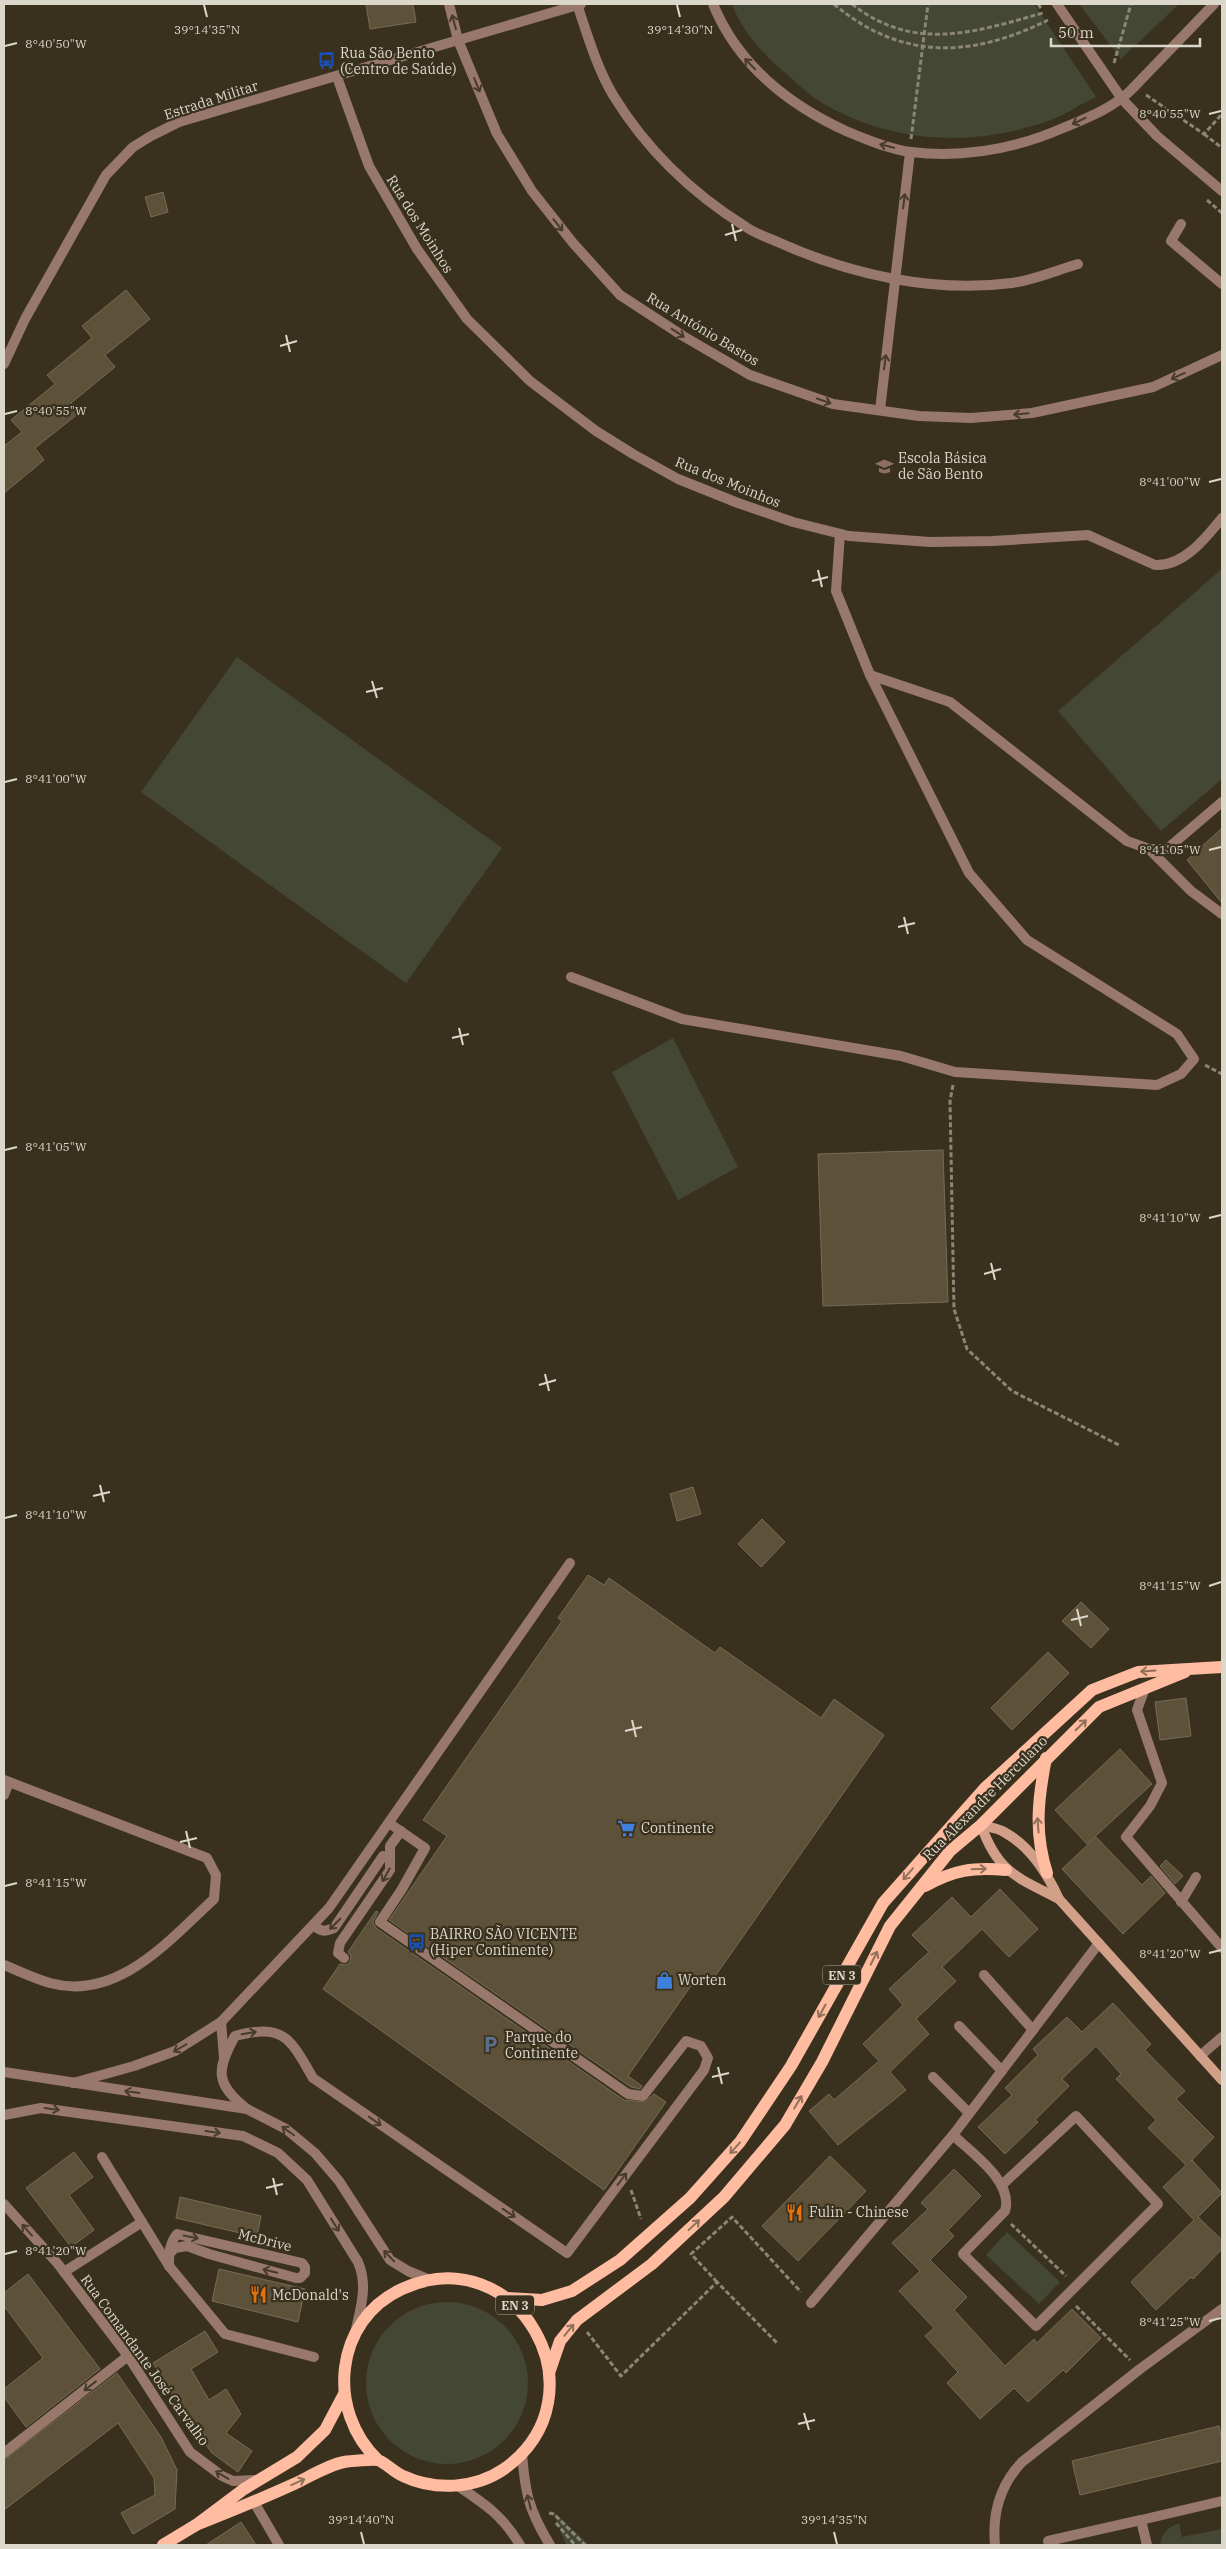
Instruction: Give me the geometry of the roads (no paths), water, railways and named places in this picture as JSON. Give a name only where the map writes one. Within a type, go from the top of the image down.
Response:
[{"type":"main road","name":"Rua Alexandre Herculano","points":[[506,2298],[542,2300],[572,2291],[620,2260],[690,2198],[740,2142],[791,2066],[883,1903],[985,1788],[1092,1690],[1138,1672],[1222,1667]]},
{"type":"main road","name":"Rua Alexandre Herculano","points":[[549,2373],[560,2341],[577,2320],[652,2264],[724,2198],[785,2125],[822,2062],[890,1926],[950,1851],[981,1824],[1099,1707],[1197,1668]]},
{"type":"main road","points":[[1046,1758],[1037,1814],[1040,1850],[1047,1873],[1059,1898],[1222,2080]]},
{"type":"main road","points":[[966,1809],[981,1824],[988,1846],[1006,1870]]},
{"type":"main road","points":[[981,1824],[1003,1831],[1022,1846],[1047,1873]]},
{"type":"main road","points":[[920,1888],[946,1874],[977,1867],[1006,1870],[1059,1898]]},
{"type":"main road","name":"EN 3","points":[[447,2279],[470,2282],[487,2287],[506,2298],[525,2315],[538,2335],[547,2358],[549,2393],[544,2417],[534,2438],[522,2453],[505,2468],[490,2477],[458,2486],[437,2486],[414,2481],[398,2474],[378,2460],[356,2432],[349,2416],[344,2394],[345,2363],[355,2335],[368,2315],[390,2295],[415,2284],[430,2280],[447,2279]]},
{"type":"main road","name":"EN 3","points":[[163,2545],[196,2526],[259,2479],[296,2457],[325,2430],[344,2394]]},
{"type":"main road","name":"EN 3","points":[[196,2526],[343,2462],[378,2460]]},
{"type":"street","name":"Rua António Bastos","points":[[449,4],[458,40],[496,134],[532,191],[573,243],[620,295],[683,336],[750,375],[833,404],[971,418],[1032,413],[1152,387],[1222,356]]},
{"type":"street","name":"Estrada Militar","points":[[4,364],[25,319],[106,175],[133,147],[179,122],[337,77],[579,4]]},
{"type":"street","points":[[579,4],[597,62],[613,94],[641,136],[683,180],[747,228],[810,256],[865,274],[895,279],[958,285],[1014,282],[1078,264]]},
{"type":"street","points":[[713,4],[730,40],[745,59],[789,99],[817,118],[869,142],[910,152],[961,154],[1014,146],[1041,138],[1122,99],[1214,4]]},
{"type":"street","points":[[1056,4],[1122,99],[1157,136],[1222,191]]},
{"type":"street","name":"Rua dos Moinhos","points":[[337,77],[369,166],[416,249],[467,319],[530,381],[596,431],[678,479],[792,522],[840,534],[930,542],[993,541],[1088,535],[1155,565],[1164,566],[1187,554],[1204,540],[1222,518]]},
{"type":"street","points":[[880,410],[910,152]]},
{"type":"street","points":[[1181,224],[1171,241],[1222,284]]},
{"type":"street","points":[[571,977],[682,1019],[901,1056],[955,1072],[1157,1085],[1181,1074],[1194,1059],[1177,1034],[1028,940],[969,873],[870,675],[836,591],[840,534]]},
{"type":"street","points":[[870,675],[950,702],[1127,841],[1149,849],[1167,849],[1222,802]]},
{"type":"street","points":[[1149,849],[1191,891],[1222,914]]},
{"type":"street","points":[[70,2084],[134,2066],[175,2051],[221,2022],[329,1908],[570,1563]]},
{"type":"street","points":[[1145,1688],[1137,1710],[1162,1783],[1150,1806],[1126,1837],[1222,1948]]},
{"type":"street","points":[[4,1795],[6,1781],[207,1858],[216,1874],[214,1899],[150,1957],[115,1979],[80,1985],[51,1984],[4,1965]]},
{"type":"street","points":[[224,2057],[235,2036],[255,2031],[277,2032],[289,2040],[313,2078],[567,2253],[704,2070],[708,2058],[701,2046],[686,2041],[643,2096],[628,2094],[380,1922],[402,1889],[425,1848],[388,1823]]},
{"type":"street","points":[[344,1958],[338,1953],[340,1943],[390,1870],[390,1846],[401,1831]]},
{"type":"street","points":[[313,1924],[321,1931],[326,1932],[334,1928],[382,1856]]},
{"type":"street","points":[[1181,1902],[1196,1877]]},
{"type":"street","points":[[811,2303],[953,2135],[1099,1943]]},
{"type":"street","points":[[984,1975],[1033,2030]]},
{"type":"street","points":[[221,2022],[224,2057],[221,2076],[230,2095],[247,2109],[286,2129],[315,2153],[339,2181],[390,2260],[408,2271],[430,2280]]},
{"type":"street","points":[[959,2026],[1002,2071]]},
{"type":"street","points":[[1200,2056],[1222,2037]]},
{"type":"street","points":[[4,2072],[70,2084],[247,2109]]},
{"type":"street","points":[[933,2076],[969,2113]]},
{"type":"street","points":[[4,2115],[41,2108],[243,2136],[278,2153],[307,2180],[358,2262],[364,2275],[364,2295],[355,2335]]},
{"type":"street","points":[[953,2135],[1003,2184],[1008,2203],[1001,2215],[963,2254],[1036,2326],[1158,2204],[1076,2116],[1003,2184]]},
{"type":"street","points":[[102,2157],[169,2266],[224,2334],[314,2357]]},
{"type":"street","name":"Rua Comandante José Carvalho","points":[[4,2204],[64,2272],[128,2356],[190,2452],[222,2476],[233,2481],[259,2479]]},
{"type":"street","points":[[64,2272],[142,2222]]},
{"type":"street","name":"McDrive","points":[[169,2266],[170,2253],[171,2242],[177,2234],[302,2263],[305,2272],[300,2278],[296,2278],[187,2246],[175,2248],[170,2253]]},
{"type":"street","points":[[995,2545],[993,2524],[998,2500],[1009,2475],[1022,2462],[1140,2369],[1222,2309]]},
{"type":"street","points":[[4,2453],[128,2356]]},
{"type":"street","points":[[522,2453],[524,2484],[531,2512],[550,2545]]},
{"type":"street","points":[[458,2486],[491,2508],[510,2529],[520,2545]]},
{"type":"street","points":[[1049,2545],[1048,2541],[1222,2501]]},
{"type":"street","points":[[254,2502],[279,2545]]},
{"type":"street","points":[[1141,2520],[1147,2545]]},
{"type":"place","name":"Rua São Bento (Centro de Saúde)","points":[[326,61]]},
{"type":"place","name":"Escola Básica de São Bento","points":[[884,466]]},
{"type":"place","name":"Continente","points":[[627,1828]]},
{"type":"place","name":"BAIRRO SÃO VICENTE (Hiper Continente)","points":[[416,1942]]},
{"type":"place","name":"Worten","points":[[664,1980]]},
{"type":"place","name":"Parque do Continente","points":[[491,2045]]},
{"type":"place","name":"Fulin - Chinese","points":[[795,2212]]},
{"type":"place","name":"McDonald's","points":[[258,2295]]}]
